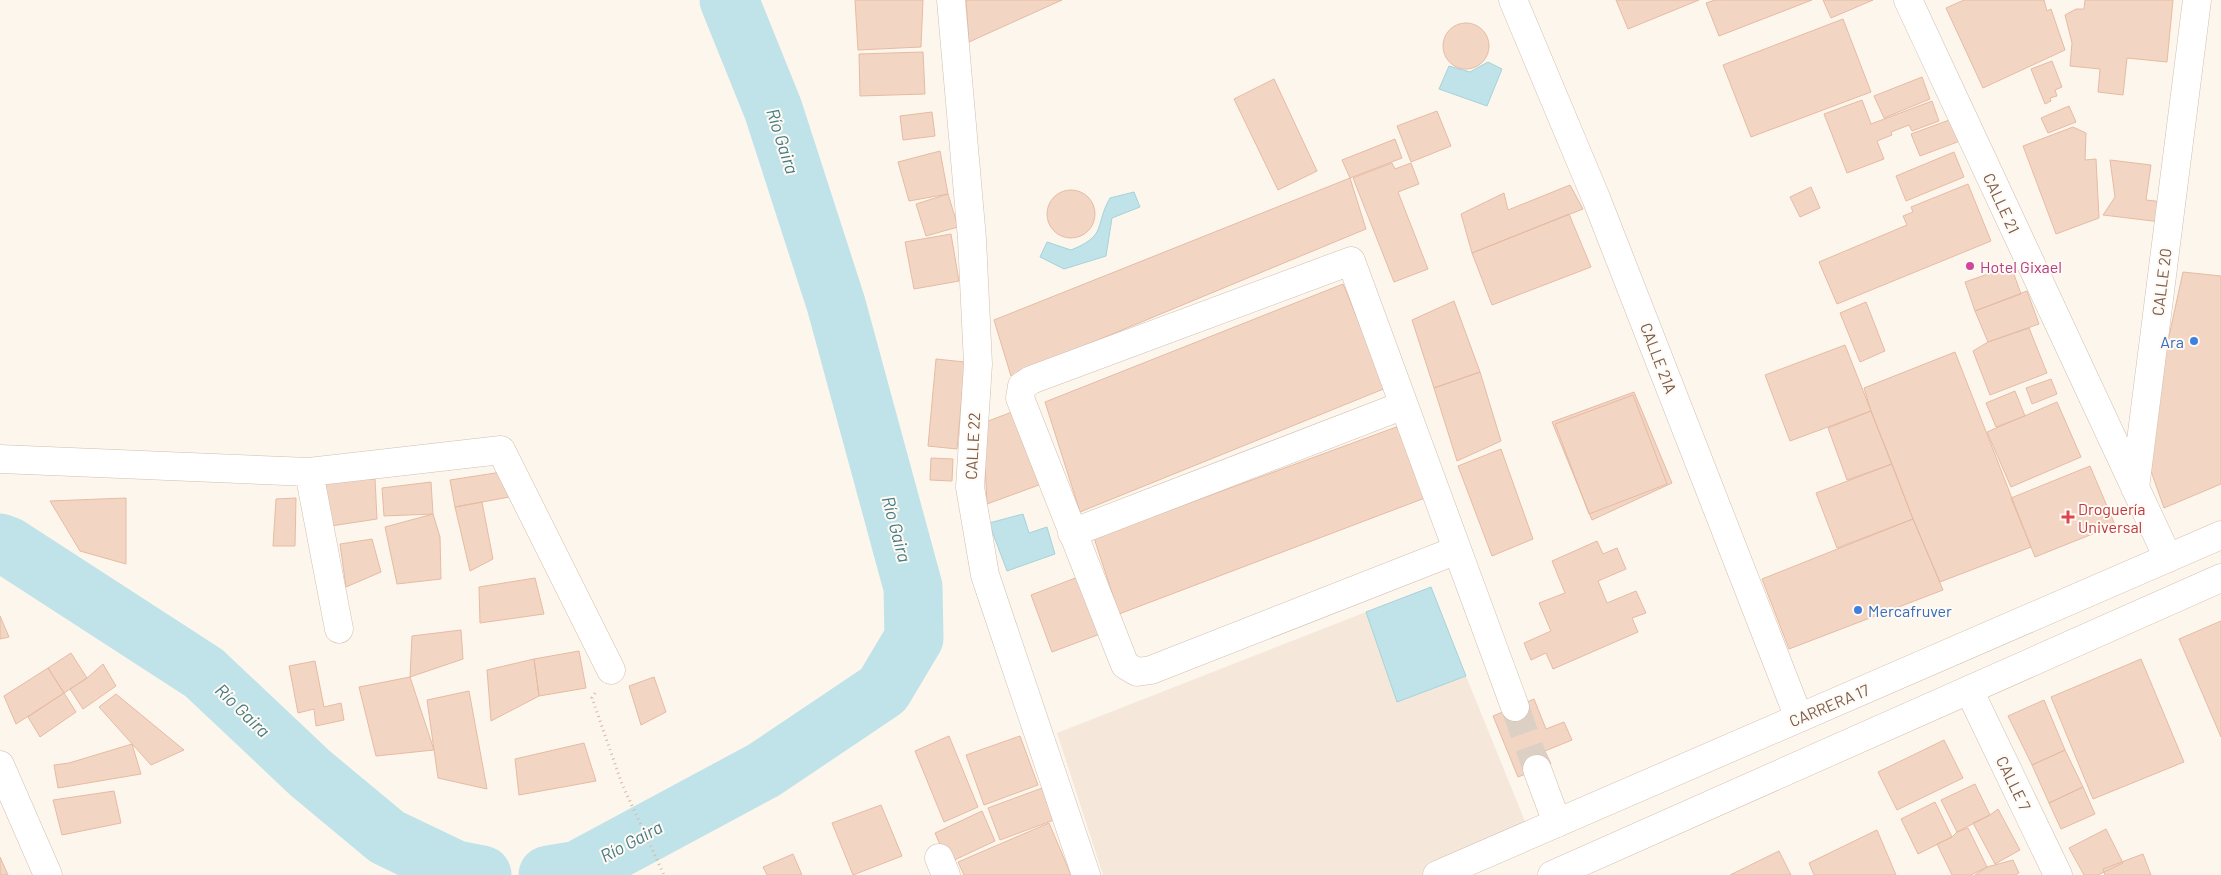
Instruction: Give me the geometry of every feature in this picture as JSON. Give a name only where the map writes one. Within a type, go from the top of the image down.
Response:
[{"type":"street","name":"CALLE 22","points":[[952,0],[972,240],[978,364],[970,487],[985,576],[1086,875]]},
{"type":"street","name":"CALLE 21A","points":[[1513,0],[1596,198],[1799,718]]},
{"type":"street","name":"CALLE 21","points":[[1908,0],[2135,488]]},
{"type":"street","name":"CALLE 20","points":[[2135,488],[2197,0]]},
{"type":"street","points":[[1457,550],[1151,670],[1137,672],[1125,665],[1020,398],[1022,386],[1031,380],[1352,262],[1457,550],[1514,707]]},
{"type":"street","points":[[1072,533],[1404,405]]},
{"type":"street","points":[[0,460],[309,472],[501,450],[611,670]]},
{"type":"street","points":[[309,472],[338,629]]},
{"type":"street","points":[[2135,488],[2168,558]]},
{"type":"street","name":"CARRERA 17","points":[[1437,875],[2221,535]]},
{"type":"street","points":[[1552,875],[1590,867],[1969,690],[2221,578]]},
{"type":"street","name":"CALLE 7","points":[[1969,690],[2058,875]]},
{"type":"street","points":[[0,764],[48,875]]},
{"type":"street","points":[[1537,769],[1557,823]]},
{"type":"path","points":[[611,670],[592,698],[622,784],[664,875]]},
{"type":"shaded area","points":[[1366,612],[1397,702],[1466,676],[1531,836],[1435,875],[1103,875],[1057,733]]},
{"type":"water","points":[[1488,62],[1502,69],[1487,106],[1439,89],[1449,66],[1470,72]]},
{"type":"water","points":[[1134,192],[1140,207],[1112,218],[1106,256],[1064,269],[1040,257],[1047,242],[1071,250],[1083,245],[1098,229],[1110,198]]},
{"type":"water","points":[[1023,514],[1029,533],[1047,527],[1055,554],[1007,571],[989,523]]},
{"type":"water","points":[[1431,587],[1466,676],[1397,702],[1366,612]]},
{"type":"building","points":[[855,0],[923,0],[921,47],[858,50]]},
{"type":"building","points":[[966,0],[1062,0],[969,42]]},
{"type":"building","points":[[1616,0],[1699,0],[1628,29]]},
{"type":"building","points":[[1715,0],[1812,0],[1719,36],[1706,3]]},
{"type":"building","points":[[1823,0],[1873,0],[1831,18]]},
{"type":"building","points":[[1964,0],[2044,0],[2047,11],[2051,9],[2065,50],[1983,88],[1946,8]]},
{"type":"building","points":[[2085,0],[2173,0],[2167,62],[2127,58],[2123,95],[2098,92],[2100,69],[2070,66],[2072,43],[2065,15],[2076,9],[2084,9]]},
{"type":"building","points":[[1843,19],[1871,92],[1751,137],[1723,65]]},
{"type":"building","points":[[1461,23],[1471,23],[1485,33],[1489,46],[1485,59],[1479,65],[1471,69],[1461,69],[1447,59],[1443,51],[1443,41],[1453,27]]},
{"type":"building","points":[[923,52],[925,94],[860,96],[859,54]]},
{"type":"building","points":[[2052,61],[2062,87],[2055,90],[2057,96],[2050,98],[2051,101],[2045,104],[2031,69]]},
{"type":"building","points":[[1922,77],[1930,99],[1884,118],[1874,96]]},
{"type":"building","points":[[1274,79],[1317,171],[1278,190],[1234,99]]},
{"type":"building","points":[[1862,100],[1871,124],[1932,101],[1939,121],[1912,131],[1909,125],[1891,132],[1892,135],[1877,141],[1884,159],[1847,173],[1824,114]]},
{"type":"building","points":[[2069,106],[2076,122],[2048,133],[2041,118]]},
{"type":"building","points":[[1437,111],[1451,146],[1411,162],[1397,126]]},
{"type":"building","points":[[932,112],[935,136],[903,140],[900,116]]},
{"type":"building","points":[[1952,119],[1960,141],[1920,156],[1911,134]]},
{"type":"building","points":[[2073,127],[2086,133],[2085,160],[2096,159],[2099,218],[2056,234],[2023,146]]},
{"type":"building","points":[[1395,139],[1402,158],[1350,178],[1342,160]]},
{"type":"building","points":[[940,151],[948,194],[909,201],[898,162]]},
{"type":"building","points":[[1954,152],[1964,177],[1906,201],[1896,176]]},
{"type":"building","points":[[2110,160],[2151,165],[2146,200],[2164,202],[2161,222],[2103,215],[2115,197]]},
{"type":"building","points":[[1392,163],[1395,169],[1411,163],[1419,184],[1398,192],[1428,269],[1394,282],[1353,178]]},
{"type":"building","points":[[1350,178],[1366,229],[1011,376],[994,320]]},
{"type":"building","points":[[1968,184],[1991,241],[1837,304],[1819,262],[1907,225],[1903,216],[1913,212],[1911,207]]},
{"type":"building","points":[[1570,185],[1583,209],[1472,253],[1461,214],[1504,193],[1508,210]]},
{"type":"building","points":[[1811,187],[1820,208],[1800,217],[1790,197]]},
{"type":"building","points":[[1066,190],[1076,190],[1088,197],[1095,209],[1095,219],[1088,231],[1076,238],[1066,238],[1058,234],[1051,227],[1047,219],[1047,209],[1051,201],[1058,194]]},
{"type":"building","points":[[948,194],[958,227],[926,236],[916,204]]},
{"type":"building","points":[[1569,214],[1591,267],[1492,305],[1472,253]]},
{"type":"building","points":[[951,234],[959,281],[914,289],[905,242]]},
{"type":"building","points":[[2011,266],[2021,294],[1975,311],[1965,282]]},
{"type":"building","name":"Ara","points":[[2183,272],[2221,276],[2221,484],[2164,508],[2151,471],[2154,405]]},
{"type":"building","points":[[1343,284],[1386,388],[1080,512],[1045,402]]},
{"type":"building","points":[[2027,291],[2039,324],[1988,342],[1975,311]]},
{"type":"building","points":[[1454,301],[1480,372],[1434,388],[1412,320]]},
{"type":"building","points":[[1866,302],[1885,351],[1860,362],[1840,313]]},
{"type":"building","points":[[2029,328],[2047,373],[1990,395],[1973,351],[1988,342]]},
{"type":"building","points":[[1845,345],[1871,411],[1790,441],[1765,375]]},
{"type":"building","points":[[1955,352],[2031,547],[1940,582],[1913,519],[1871,411],[1864,388]]},
{"type":"building","points":[[936,359],[965,362],[957,449],[928,446]]},
{"type":"building","points":[[1480,372],[1501,441],[1457,461],[1434,388]]},
{"type":"building","points":[[2051,379],[2057,394],[2032,404],[2026,388]]},
{"type":"building","points":[[2015,391],[2025,416],[1996,427],[1986,403]]},
{"type":"building","points":[[1634,392],[1672,483],[1592,520],[1552,422]]},
{"type":"building","points":[[1633,395],[1667,484],[1589,514],[1555,424]]},
{"type":"building","points":[[2057,402],[2081,457],[2011,487],[1987,432]]},
{"type":"building","points":[[1871,411],[1892,464],[1847,480],[1828,428]]},
{"type":"building","points":[[1012,412],[1039,485],[987,504],[983,423]]},
{"type":"building","points":[[1399,426],[1425,498],[1119,614],[1094,538]]},
{"type":"building","points":[[1501,449],[1533,539],[1492,556],[1458,466]]},
{"type":"building","points":[[931,458],[953,459],[952,481],[930,480]]},
{"type":"building","points":[[1892,464],[1913,519],[1837,548],[1816,493]]},
{"type":"building","points":[[2090,466],[2115,525],[2035,557],[2011,498]]},
{"type":"building","points":[[508,471],[515,496],[455,507],[450,480]]},
{"type":"building","points":[[375,479],[377,519],[331,526],[324,481]]},
{"type":"building","points":[[431,482],[433,514],[384,516],[382,488]]},
{"type":"building","points":[[126,498],[126,564],[80,551],[50,501]]},
{"type":"building","points":[[296,498],[295,546],[273,546],[276,499]]},
{"type":"building","points":[[482,502],[493,559],[470,571],[455,507]]},
{"type":"building","points":[[433,514],[440,537],[441,579],[397,584],[385,527]]},
{"type":"building","points":[[1913,519],[1943,590],[1789,649],[1762,579]]},
{"type":"building","points":[[372,539],[381,572],[346,587],[340,544]]},
{"type":"building","points":[[1597,541],[1603,554],[1617,548],[1626,569],[1598,581],[1607,603],[1636,591],[1646,613],[1632,618],[1638,632],[1553,669],[1546,653],[1531,660],[1524,643],[1551,631],[1539,603],[1565,593],[1552,561]]},
{"type":"building","points":[[1078,577],[1100,634],[1052,652],[1031,595]]},
{"type":"building","points":[[535,578],[544,614],[480,623],[479,587]]},
{"type":"building","points":[[0,616],[9,637],[0,639]]},
{"type":"building","points":[[2221,621],[2221,737],[2179,639]]},
{"type":"building","points":[[461,630],[463,659],[410,677],[412,636]]},
{"type":"building","points":[[579,651],[586,688],[539,696],[534,659]]},
{"type":"building","points":[[71,653],[87,678],[64,693],[48,668]]},
{"type":"building","points":[[534,659],[539,696],[491,721],[487,670]]},
{"type":"building","points":[[2141,659],[2184,762],[2093,799],[2051,697]]},
{"type":"building","points":[[315,661],[324,707],[341,703],[344,720],[316,726],[314,709],[298,713],[289,666]]},
{"type":"building","points":[[103,664],[116,686],[83,709],[70,689]]},
{"type":"building","points":[[48,668],[64,693],[16,724],[4,696]]},
{"type":"building","points":[[410,677],[434,750],[376,756],[359,687]]},
{"type":"building","points":[[654,677],[666,712],[641,725],[629,686]]},
{"type":"building","points":[[469,691],[487,789],[438,778],[427,700]]},
{"type":"building","points":[[64,693],[76,712],[40,737],[28,717]]},
{"type":"building","points":[[116,694],[184,750],[151,765],[99,707]]},
{"type":"building","points":[[1534,699],[1546,729],[1564,722],[1572,740],[1545,751],[1551,764],[1518,777],[1493,716]]},
{"type":"building","points":[[2044,700],[2065,750],[2032,765],[2008,716]]},
{"type":"building","points":[[949,736],[978,807],[944,822],[915,751]]},
{"type":"building","points":[[1020,736],[1038,785],[984,805],[966,755]]},
{"type":"building","points":[[1944,740],[1963,778],[1897,810],[1878,772]]},
{"type":"building","points":[[584,743],[596,781],[519,795],[515,759]]},
{"type":"building","points":[[132,744],[141,774],[58,788],[54,765],[69,763]]},
{"type":"building","points":[[2065,750],[2083,787],[2049,803],[2032,765]]},
{"type":"building","points":[[1975,784],[1990,815],[1957,832],[1941,800]]},
{"type":"building","points":[[2083,787],[2095,814],[2061,829],[2049,803]]},
{"type":"building","points":[[1042,788],[1054,820],[1000,840],[988,808]]},
{"type":"building","points":[[114,791],[121,823],[62,835],[53,800]]},
{"type":"building","points":[[1935,802],[1952,837],[1918,854],[1901,819]]},
{"type":"building","points":[[881,805],[902,856],[853,875],[832,823]]},
{"type":"building","points":[[1998,809],[2020,850],[1995,864],[1973,823]]},
{"type":"building","points":[[982,811],[995,841],[948,863],[935,833]]},
{"type":"building","points":[[1049,823],[1071,875],[964,875],[958,862]]},
{"type":"building","points":[[1968,828],[1987,867],[1971,875],[1952,875],[1937,844]]},
{"type":"building","points":[[2106,829],[2123,863],[2098,875],[2084,875],[2069,848]]},
{"type":"building","points":[[1877,830],[1896,875],[1814,875],[1809,863]]},
{"type":"building","points":[[1779,851],[1791,875],[1730,875]]},
{"type":"building","points":[[793,854],[802,875],[767,875],[763,867]]},
{"type":"building","points":[[2143,854],[2151,875],[2105,875],[2103,869]]},
{"type":"building","points":[[0,857],[8,875],[0,875]]},
{"type":"building","points":[[2013,860],[2019,873],[2015,875],[1975,875],[1987,867]]},
{"type":"waterway","name":"Río Gaira","points":[[548,875],[578,870],[764,770],[883,690],[914,638],[913,587],[836,304],[773,109],[729,0]]},
{"type":"waterway","name":"Río Gaira","points":[[0,543],[8,546],[204,673],[310,773],[387,837],[456,870],[482,875]]},
{"type":"tunnel","points":[[1515,707],[1537,769]]},
{"type":"place","name":"Hotel Gixael","points":[[1970,266]]},
{"type":"place","name":"Ara","points":[[2194,341]]},
{"type":"place","name":"Droguería Universal","points":[[2068,517]]},
{"type":"place","name":"Mercafruver","points":[[1858,610]]}]
